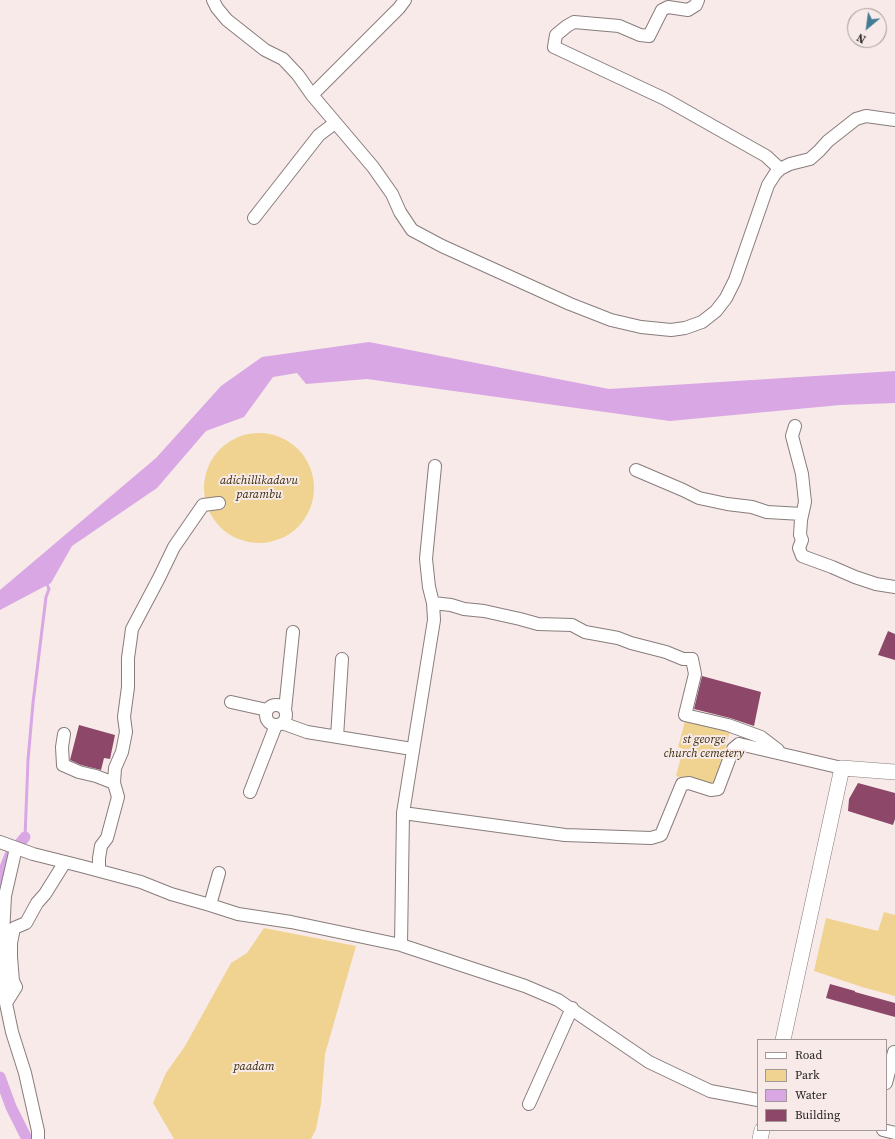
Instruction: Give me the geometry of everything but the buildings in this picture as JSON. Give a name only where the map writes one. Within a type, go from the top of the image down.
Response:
[{"type":"main road","points":[[783,1039],[842,768],[895,772]]},
{"type":"street","points":[[213,0],[217,8],[227,20],[265,50],[283,59],[298,76],[335,123],[373,167],[392,194],[400,212],[412,230],[442,246],[570,304],[611,320],[641,327],[671,330],[685,328],[702,322],[716,311],[726,298],[735,280],[768,185],[775,174],[780,169],[790,164],[810,158],[828,141],[856,119],[866,116],[895,120]]},
{"type":"street","points":[[312,95],[399,8],[405,0]]},
{"type":"street","points":[[698,0],[696,5],[688,10],[668,7],[662,10],[649,36],[640,35],[619,26],[574,22],[556,35],[554,47],[665,99],[766,156],[780,169]]},
{"type":"street","points":[[254,218],[319,135],[335,123]]},
{"type":"street","points":[[795,426],[792,436],[802,474],[805,502],[800,535],[802,540],[799,548],[802,556],[855,577],[876,584],[895,587]]},
{"type":"street","points":[[401,945],[403,813],[412,749],[434,620],[426,558],[435,466]]},
{"type":"street","points":[[636,470],[699,498],[727,504],[752,507],[767,512],[802,514]]},
{"type":"street","points":[[99,870],[101,846],[107,838],[118,797],[114,783],[115,768],[122,752],[126,732],[124,717],[128,687],[128,658],[132,629],[178,541],[203,505],[219,503]]},
{"type":"street","points":[[433,603],[520,618],[538,624],[572,625],[585,632],[618,638],[631,644],[666,652],[683,659],[692,659],[695,674],[685,715],[728,726],[761,737],[782,753]]},
{"type":"street","points":[[250,792],[279,724],[286,717],[285,710],[293,632]]},
{"type":"street","points":[[336,737],[342,659]]},
{"type":"street","points":[[231,702],[267,710]]},
{"type":"street","points":[[285,710],[278,704],[271,706],[267,710],[266,717],[273,724],[279,724],[307,732],[412,749]]},
{"type":"street","points":[[64,734],[62,747],[63,765],[114,783]]},
{"type":"street","points":[[403,813],[565,835],[651,838],[661,835],[682,784],[689,783],[711,790],[718,789],[733,749],[739,744],[842,768]]},
{"type":"street","points":[[0,842],[33,854],[141,882],[171,894],[238,914],[291,922],[401,945],[525,986],[558,1000],[572,1008],[649,1062],[710,1091],[757,1100]]},
{"type":"street","points":[[16,848],[5,896],[3,935],[4,994],[12,1032],[25,1074],[38,1131],[38,1139]]},
{"type":"street","points":[[6,1003],[16,987],[13,981],[11,957],[11,943],[14,928],[26,923],[37,903],[45,894],[65,862]]},
{"type":"street","points":[[210,905],[220,873]]},
{"type":"street","points":[[530,1104],[572,1008]]},
{"type":"street","points":[[887,1079],[894,1052]]},
{"type":"green space","name":"adichillikadavu parambu","points":[[259,433],[280,437],[298,449],[310,467],[314,488],[310,509],[298,527],[280,539],[259,543],[238,539],[220,527],[208,509],[204,488],[208,467],[220,449],[238,437]]},
{"type":"green space","name":"st george church cemetery","points":[[685,721],[730,732],[713,786],[676,776],[683,749],[678,747]]},
{"type":"green space","points":[[884,912],[895,915],[895,996],[814,971],[826,918],[878,931]]},
{"type":"green space","name":"paadam","points":[[264,928],[356,946],[325,1054],[321,1104],[316,1129],[311,1139],[174,1139],[153,1103],[166,1073],[185,1046],[231,963],[247,953]]},
{"type":"water","points":[[369,342],[609,389],[895,371],[895,403],[840,405],[670,421],[367,379],[306,384],[297,373],[273,377],[244,417],[206,431],[157,488],[72,546],[51,583],[0,610],[0,590],[156,458],[221,386],[262,357]]},
{"type":"waterway","points":[[25,837],[28,760],[33,703],[46,597],[49,589],[46,582]]},
{"type":"waterway","points":[[0,880],[10,855],[25,837]]},
{"type":"waterway","points":[[0,1077],[11,1107],[27,1139]]}]
